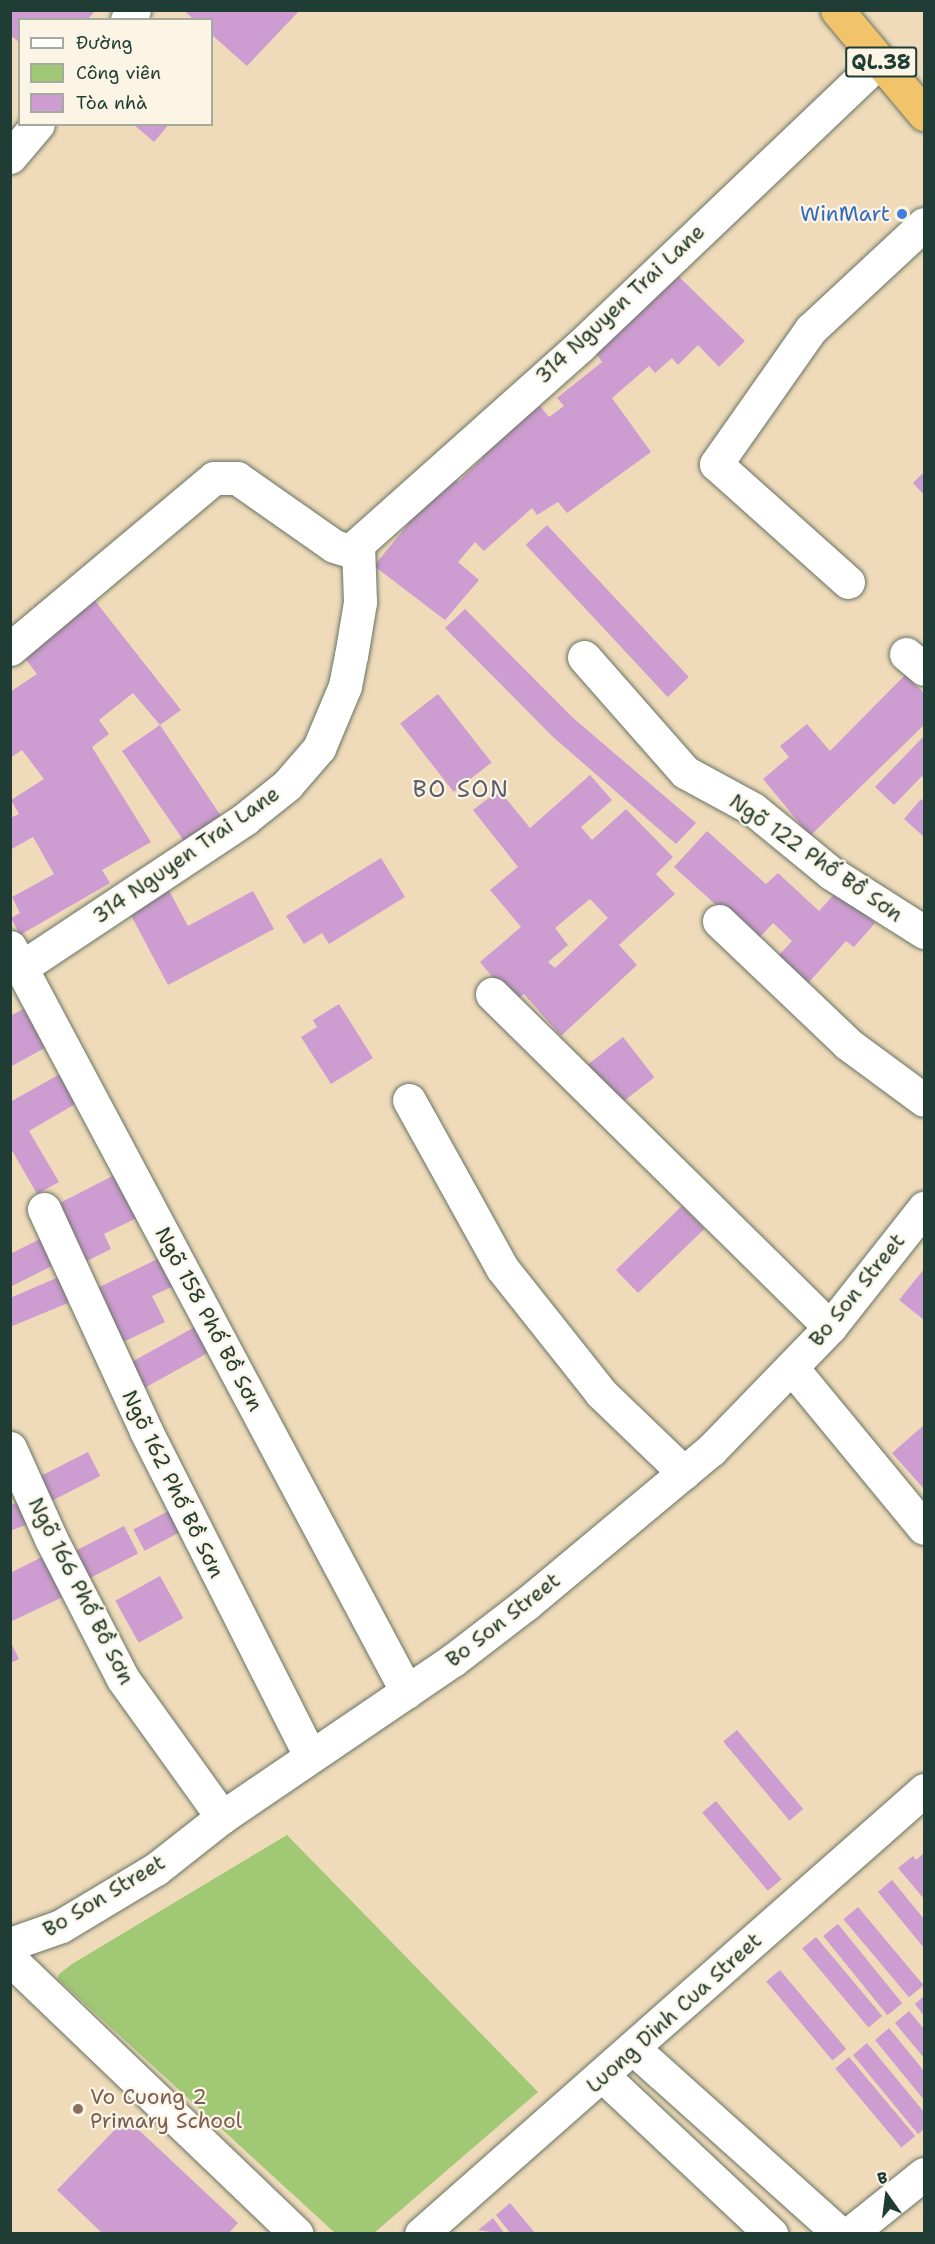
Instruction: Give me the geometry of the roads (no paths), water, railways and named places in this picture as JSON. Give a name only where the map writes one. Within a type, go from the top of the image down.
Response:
[{"type":"highway","name":"QL.38","points":[[837,10],[924,114]]},
{"type":"street","name":"314 Nguyen Trai Lane","points":[[16,957],[246,818],[286,785],[319,748],[332,720],[349,666],[360,602],[358,546],[487,425],[580,346],[879,61]]},
{"type":"street","points":[[10,157],[36,126]]},
{"type":"street","points":[[848,582],[716,464],[811,329],[924,224]]},
{"type":"street","points":[[10,649],[214,478],[237,478],[342,550],[350,551],[358,546]]},
{"type":"street","name":"Ngõ 122 Phố Bồ Sơn","points":[[584,657],[685,772],[753,809],[831,873],[924,932]]},
{"type":"street","points":[[718,921],[848,1044],[924,1100]]},
{"type":"street","name":"Ngõ 158 Phố Bồ Sơn","points":[[16,957],[407,1692]]},
{"type":"street","points":[[492,994],[830,1327]]},
{"type":"street","points":[[409,1100],[502,1268],[601,1393],[684,1473]]},
{"type":"street","name":"Bo Son Street","points":[[10,1944],[61,1926],[156,1869],[222,1817],[310,1755],[407,1692],[526,1605],[684,1473],[792,1368],[830,1327],[924,1208]]},
{"type":"street","name":"Ngõ 162 Phố Bồ Sơn","points":[[44,1209],[157,1452],[310,1755]]},
{"type":"street","points":[[792,1368],[924,1528]]},
{"type":"street","name":"Ngõ 166 Phố Bồ Sơn","points":[[10,1448],[51,1539],[123,1679],[222,1817]]},
{"type":"street","name":"Luong Dinh Cua Street","points":[[421,2234],[634,2049],[924,1790]]},
{"type":"street","points":[[10,1959],[297,2234]]},
{"type":"street","points":[[634,2049],[840,2234]]},
{"type":"street","points":[[603,2076],[771,2234]]},
{"type":"street","points":[[849,2234],[924,2174]]},
{"type":"place","name":"WinMart","points":[[902,214]]},
{"type":"place","name":"Vo Cuong 2 Primary School","points":[[78,2109]]},
{"type":"district","name":"BO SON","points":[[461,790]]}]
